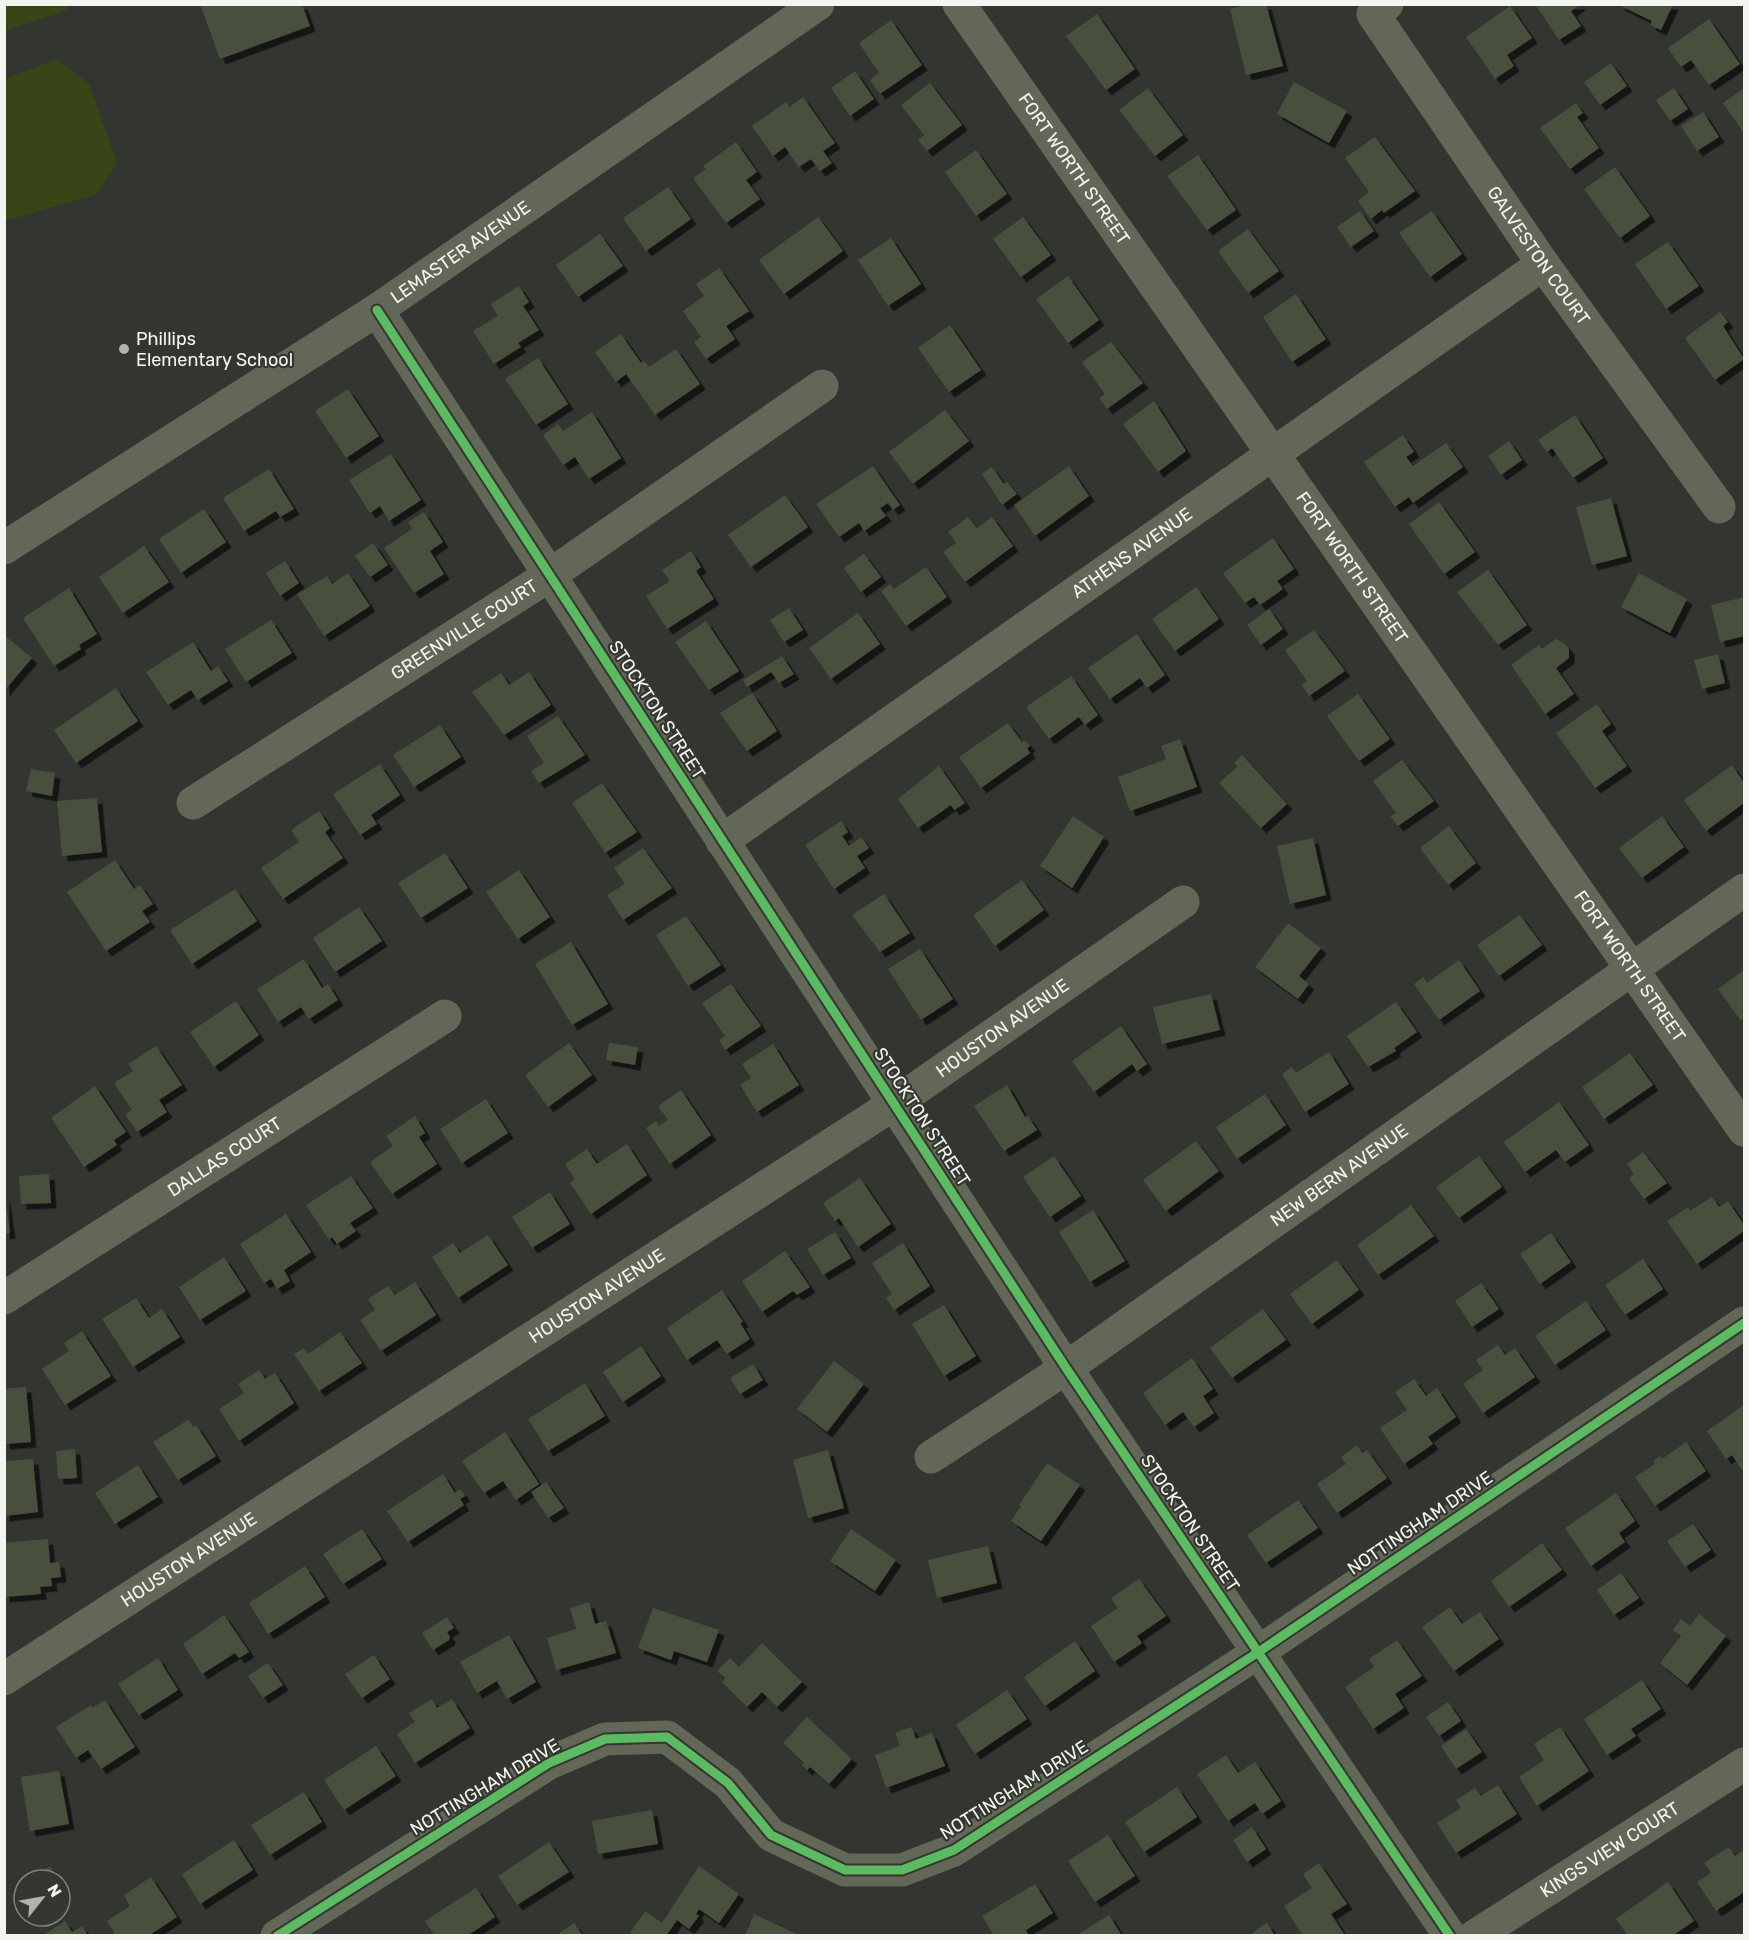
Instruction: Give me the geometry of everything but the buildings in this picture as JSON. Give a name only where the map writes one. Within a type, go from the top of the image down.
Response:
[{"type":"street","name":"LEMASTER AVENUE","points":[[4,548],[377,310],[818,4]]},
{"type":"street","name":"FORT WORTH STREET","points":[[959,4],[1744,1130]]},
{"type":"street","name":"GALVESTON COURT","points":[[1387,4],[1373,14],[1543,264],[1719,507]]},
{"type":"street","name":"ATHENS AVENUE","points":[[722,841],[1273,456],[1543,264]]},
{"type":"street","name":"STOCKTON STREET","points":[[377,310],[1066,1368],[1450,1935]]},
{"type":"street","name":"GREENVILLE COURT","points":[[193,803],[550,575],[822,386]]},
{"type":"street","name":"NEW BERN AVENUE","points":[[931,1457],[1066,1368],[1744,890]]},
{"type":"street","name":"HOUSTON AVENUE","points":[[4,1679],[894,1104],[1183,902]]},
{"type":"street","name":"DALLAS COURT","points":[[4,1298],[445,1016]]},
{"type":"street","name":"NOTTINGHAM DRIVE","points":[[277,1935],[549,1762],[605,1739],[667,1737],[728,1783],[771,1835],[845,1870],[902,1870],[954,1850],[1257,1653],[1744,1323]]},
{"type":"street","name":"KINGS VIEW COURT","points":[[1475,1935],[1744,1764]]},
{"type":"green space","points":[[5,4],[66,5],[68,10],[5,31]]},
{"type":"green space","points":[[57,59],[89,84],[117,163],[97,194],[5,221],[5,79]]},
{"type":"cycle path","points":[[377,310],[1066,1368],[1450,1936]]},
{"type":"cycle path","points":[[277,1936],[549,1763],[605,1739],[667,1737],[728,1783],[771,1835],[845,1870],[902,1870],[954,1850],[1257,1653],[1744,1323]]},
{"type":"place","name":"Phillips Elementary School","points":[[124,349]]}]
